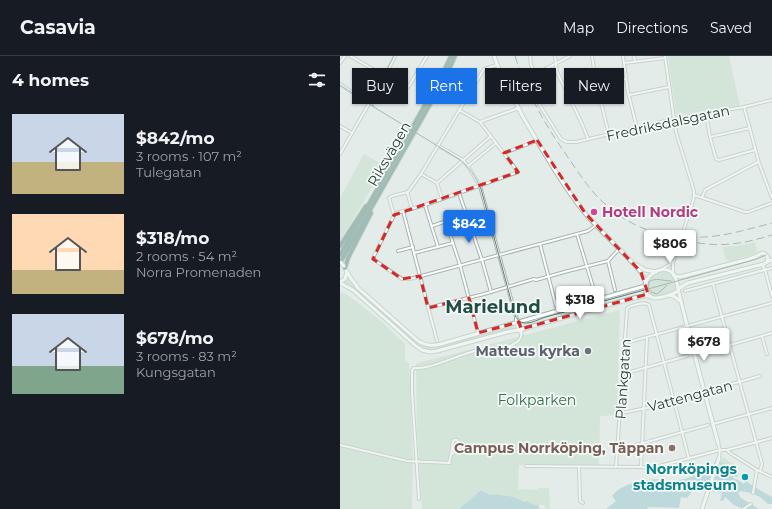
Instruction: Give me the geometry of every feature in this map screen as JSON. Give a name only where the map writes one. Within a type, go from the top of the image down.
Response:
[{"type":"highway","name":"Riksvägen","points":[[340,262],[451,56]]},
{"type":"highway","name":"Riksvägen","points":[[340,255],[446,76],[455,56]]},
{"type":"highway","points":[[340,246],[359,215],[374,198]]},
{"type":"highway","points":[[345,269],[348,258],[367,220],[374,198]]},
{"type":"main road","points":[[494,56],[519,108],[550,162],[585,213],[635,264],[643,275],[649,296]]},
{"type":"main road","points":[[757,259],[762,253],[766,255],[772,253]]},
{"type":"main road","points":[[764,263],[768,258],[766,255]]},
{"type":"main road","points":[[646,284],[649,276],[660,270],[666,270],[674,276],[680,277],[743,261],[757,259],[764,263]]},
{"type":"main road","points":[[345,269],[345,279],[340,283],[353,290],[416,346],[422,350],[430,352],[440,351],[630,299],[643,294],[656,298],[669,295],[674,293],[682,285],[772,260]]},
{"type":"main road","points":[[340,262],[358,288],[418,341],[429,346],[441,344],[597,300],[646,284]]},
{"type":"main road","points":[[635,264],[645,270],[656,272]]},
{"type":"main road","points":[[674,276],[718,443]]},
{"type":"main road","points":[[669,295],[676,297],[681,303]]},
{"type":"main road","points":[[702,509],[720,458]]},
{"type":"street","points":[[340,63],[345,56]]},
{"type":"street","points":[[350,56],[371,68]]},
{"type":"street","points":[[389,68],[395,56]]},
{"type":"street","points":[[408,87],[427,56]]},
{"type":"street","points":[[530,56],[532,68]]},
{"type":"street","points":[[556,56],[557,72],[564,87]]},
{"type":"street","points":[[547,68],[570,56]]},
{"type":"street","points":[[592,56],[594,68]]},
{"type":"street","points":[[623,56],[628,95],[638,128]]},
{"type":"street","points":[[634,56],[635,62]]},
{"type":"street","points":[[624,63],[665,57],[674,119],[680,145],[694,187],[694,195],[674,258],[674,276]]},
{"type":"street","points":[[394,215],[389,200],[390,197],[407,192],[421,174],[484,69],[497,65]]},
{"type":"street","points":[[340,84],[352,92]]},
{"type":"street","points":[[628,95],[669,87]]},
{"type":"street","name":"Fredriksdalsgatan","points":[[540,104],[561,139],[565,142],[572,143],[674,119],[744,107],[772,100]]},
{"type":"street","points":[[340,154],[369,104]]},
{"type":"street","points":[[572,104],[588,139]]},
{"type":"street","points":[[601,104],[609,135]]},
{"type":"street","points":[[744,107],[758,162],[772,198]]},
{"type":"street","points":[[480,122],[519,108]]},
{"type":"street","points":[[459,110],[480,122],[518,172],[425,205],[396,213],[373,259],[402,279],[408,280],[588,231],[596,225]]},
{"type":"street","points":[[706,114],[716,159],[719,160],[755,150]]},
{"type":"street","points":[[340,126],[352,133]]},
{"type":"street","points":[[710,137],[750,128]]},
{"type":"street","points":[[437,183],[491,136]]},
{"type":"street","points":[[504,153],[537,140]]},
{"type":"street","points":[[468,166],[496,144]]},
{"type":"street","points":[[419,499],[412,370],[414,368],[431,366],[468,353],[503,348],[519,340],[521,337],[500,255],[480,186],[463,160],[438,145]]},
{"type":"street","points":[[702,198],[704,190],[758,162]]},
{"type":"street","points":[[421,174],[437,183],[442,199]]},
{"type":"street","points":[[407,192],[412,209]]},
{"type":"street","points":[[459,193],[492,292]]},
{"type":"street","points":[[694,195],[745,212],[772,203]]},
{"type":"street","points":[[425,205],[438,247]]},
{"type":"street","points":[[403,212],[437,341]]},
{"type":"street","points":[[432,226],[467,214]]},
{"type":"street","points":[[446,222],[460,265],[478,333]]},
{"type":"street","points":[[577,234],[597,300]]},
{"type":"street","points":[[414,253],[453,242]]},
{"type":"street","points":[[540,244],[556,306]]},
{"type":"street","points":[[398,251],[412,247]]},
{"type":"street","points":[[428,308],[492,292],[534,279],[536,280],[608,261],[619,249]]},
{"type":"street","points":[[660,270],[669,265],[674,258]]},
{"type":"street","points":[[608,261],[615,290]]},
{"type":"street","points":[[764,263],[772,296]]},
{"type":"street","points":[[685,292],[772,268]]},
{"type":"street","points":[[714,284],[739,383],[762,462],[758,470],[753,493]]},
{"type":"street","name":"Plankgatan","points":[[616,467],[627,308],[643,303],[649,305],[657,335]]},
{"type":"street","points":[[625,343],[772,303]]},
{"type":"street","points":[[702,353],[772,333]]},
{"type":"street","points":[[657,335],[689,459]]},
{"type":"street","points":[[762,336],[767,354]]},
{"type":"street","points":[[641,467],[647,338]]},
{"type":"street","points":[[623,374],[687,356]]},
{"type":"street","name":"Vattengatan","points":[[620,413],[643,409],[760,376]]},
{"type":"street","points":[[713,424],[772,408]]},
{"type":"street","points":[[618,450],[708,425]]},
{"type":"street","points":[[526,466],[654,468],[772,438]]},
{"type":"street","points":[[340,446],[407,461],[450,463],[451,455],[453,441],[457,440],[460,447],[451,455]]},
{"type":"street","points":[[718,443],[720,458]]},
{"type":"street","points":[[727,450],[758,470],[772,477]]},
{"type":"street","points":[[579,467],[580,501],[583,503]]},
{"type":"street","points":[[744,509],[751,504]]},
{"type":"highlighted area","points":[[537,140],[585,213],[641,272],[648,294],[521,329],[519,322],[478,333],[469,298],[428,308],[420,276],[402,279],[373,259],[394,215],[518,172],[504,153]]},
{"type":"green space","points":[[668,56],[729,56],[740,106],[676,115]]},
{"type":"green space","points":[[364,154],[385,166],[340,241],[340,198]]},
{"type":"green space","points":[[755,242],[757,252],[755,254],[730,261],[726,260],[722,247],[737,246]]},
{"type":"green space","points":[[662,271],[671,275],[675,282],[676,289],[660,295],[650,295],[647,289],[649,280],[652,276]]},
{"type":"green space","points":[[349,278],[356,288],[419,344],[428,347],[441,345],[442,348],[430,350],[417,346],[357,292],[344,284]]},
{"type":"green space","points":[[342,286],[354,293],[415,347],[422,351],[418,350],[352,292]]},
{"type":"green space","points":[[340,293],[346,294],[361,305],[382,322],[405,344],[405,360],[409,363],[413,459],[412,509],[340,509]]},
{"type":"green space","name":"Folkparken","points":[[620,310],[617,415],[600,416],[599,466],[519,465],[518,489],[537,490],[538,488],[549,488],[550,509],[546,509],[544,505],[535,505],[505,495],[501,496],[487,494],[486,492],[494,509],[422,509],[417,431],[416,364]]},
{"type":"green space","points":[[513,325],[514,329],[443,348],[442,344]]},
{"type":"green space","points":[[422,351],[435,353],[442,352],[434,354]]},
{"type":"green space","points":[[723,457],[735,465],[732,470],[721,462]]},
{"type":"water","points":[[719,461],[727,465],[738,475],[737,477],[733,476],[733,478],[744,484],[746,481],[772,497],[772,504],[768,504],[756,495],[740,491],[738,493],[741,498],[759,509],[742,509],[734,505],[725,497],[722,501],[719,500],[721,494],[711,492],[706,489],[704,491],[701,490],[701,488],[698,488],[692,490],[687,498],[681,497],[679,508],[649,507],[647,509],[606,509],[616,501],[612,496],[627,485],[652,479],[658,479],[659,483],[685,479],[704,472],[714,464],[714,462]]},
{"type":"water","points":[[480,491],[487,494],[514,497],[524,502],[526,501],[538,505],[540,509],[459,509]]},
{"type":"pier","points":[[717,459],[721,460],[712,491],[722,493],[720,501],[721,494],[706,491]]},
{"type":"tram line","points":[[374,107],[371,102],[372,98],[394,56]]},
{"type":"tram line","points":[[340,85],[459,159],[469,169],[481,189],[515,315],[521,322],[533,322],[546,317],[757,259],[766,255]]},
{"type":"tram line","points":[[667,285],[657,294],[651,292],[648,288],[649,282],[654,280],[671,281]]},
{"type":"railway","points":[[515,56],[524,82],[557,142],[593,192],[621,217],[640,227],[661,235],[706,244],[718,245],[751,241],[772,235]]},
{"type":"railway","points":[[688,237],[710,237],[772,223]]},
{"type":"place","name":"Hotell Nordic","points":[[594,212]]},
{"type":"place","name":"Matteus kyrka","points":[[588,351]]},
{"type":"place","name":"Campus Norrköping, Täppan","points":[[672,448]]},
{"type":"place","name":"Norrköpings stadsmuseum","points":[[745,477]]},
{"type":"district","name":"Marielund","points":[[493,307]]}]
